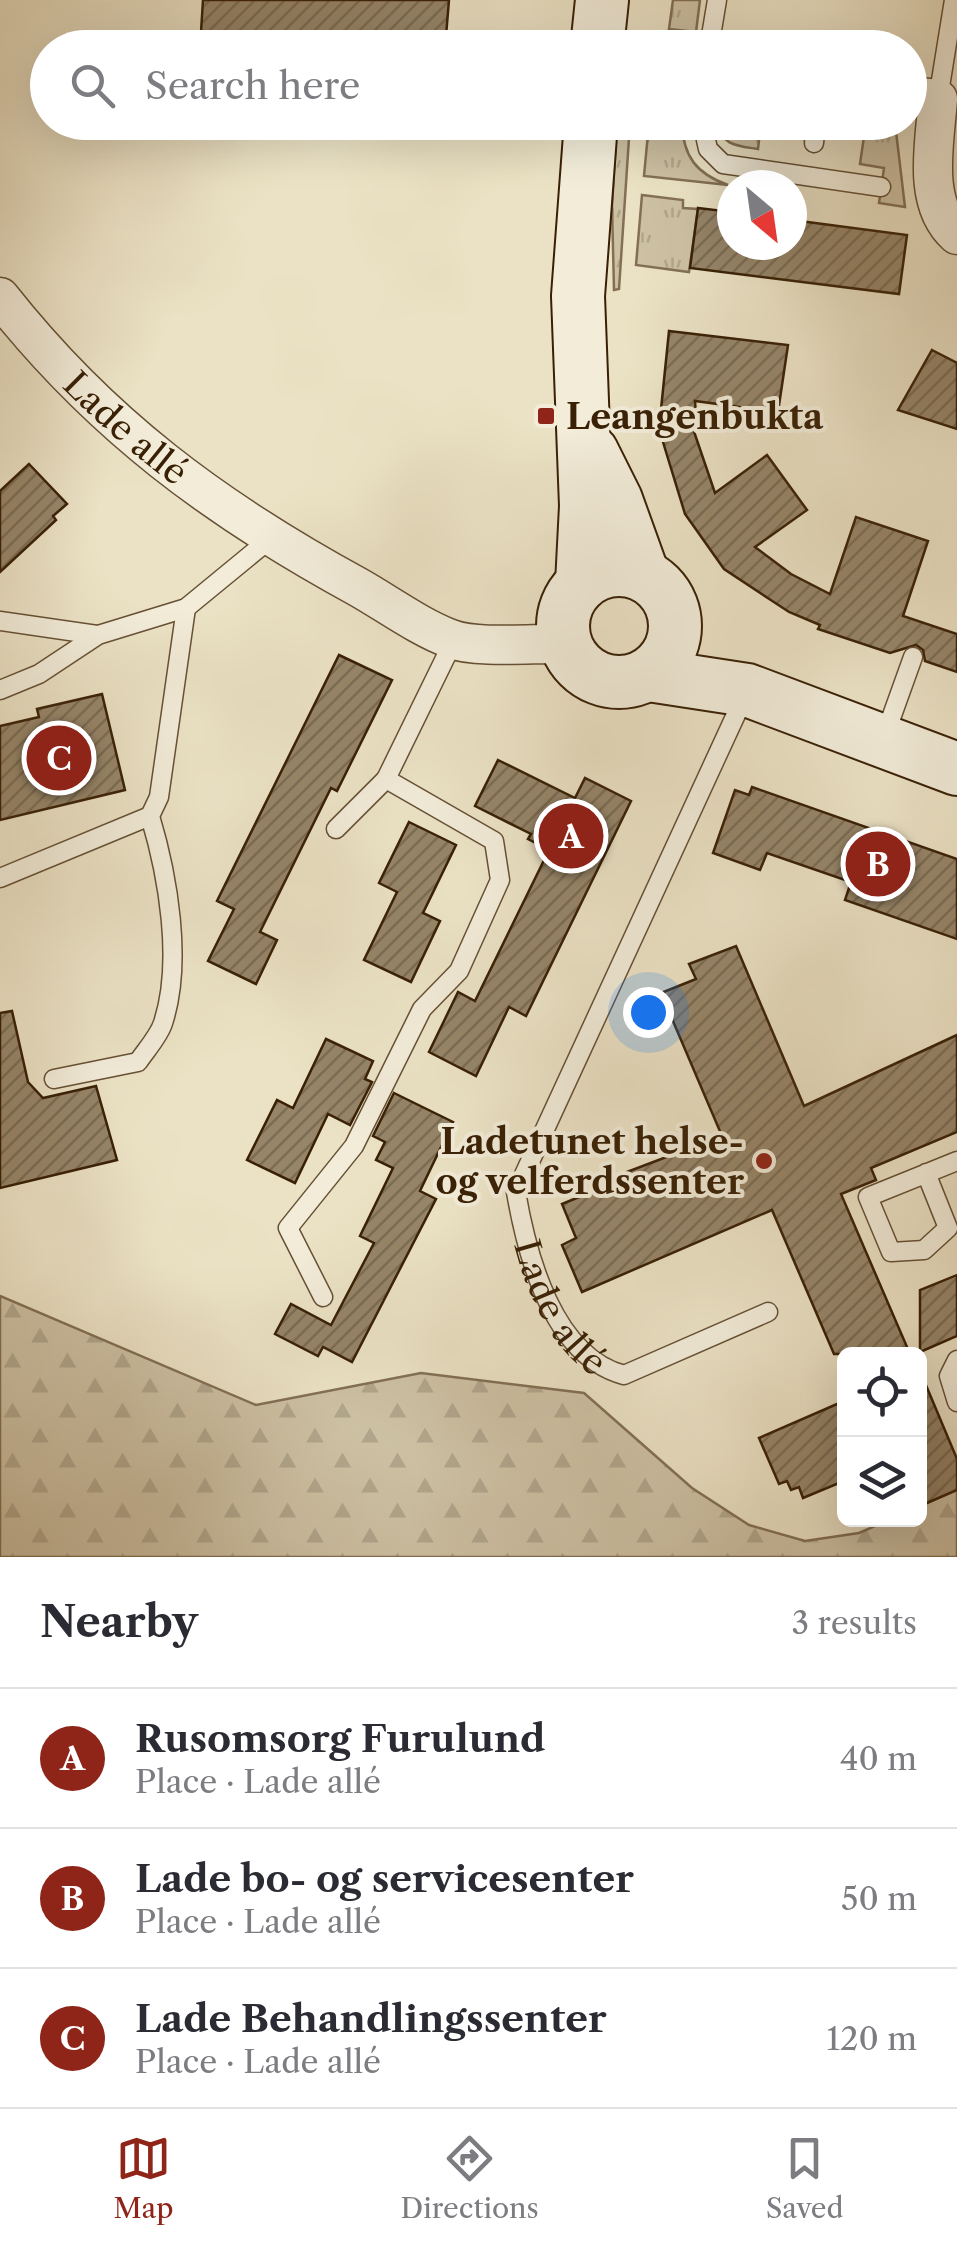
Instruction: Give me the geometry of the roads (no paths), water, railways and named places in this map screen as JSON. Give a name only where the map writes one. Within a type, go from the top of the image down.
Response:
[{"type":"street","points":[[598,30],[602,0]]},
{"type":"street","points":[[927,121],[936,196],[949,228],[957,235]]},
{"type":"street","points":[[589,140],[578,296],[586,506],[582,584],[564,612],[565,644],[584,672],[616,683],[662,657]]},
{"type":"street","name":"Lade allé","points":[[0,296],[39,346],[154,458],[270,539],[454,640],[565,644]]},
{"type":"street","points":[[581,431],[616,500],[643,575],[670,602],[662,657]]},
{"type":"street","points":[[582,584],[614,570],[643,575]]},
{"type":"street","points":[[662,657],[957,768]]},
{"type":"lane","points":[[712,30],[716,0]]},
{"type":"lane","points":[[927,88],[954,0]]},
{"type":"lane","points":[[706,140],[708,149],[723,164],[881,187]]},
{"type":"lane","points":[[0,690],[39,674],[98,635],[186,608],[270,539]]},
{"type":"lane","points":[[54,1079],[138,1062],[163,1024],[172,949],[167,873],[150,816],[159,797],[186,608]]},
{"type":"lane","points":[[0,621],[98,635]]},
{"type":"lane","points":[[336,829],[386,780],[454,640]]},
{"type":"lane","points":[[883,740],[914,657]]},
{"type":"lane","name":"Lade allé","points":[[747,690],[516,1192],[523,1235],[564,1332],[591,1362],[624,1375],[768,1312]]},
{"type":"lane","points":[[323,1298],[288,1228],[354,1146],[422,1009],[459,972],[500,880],[494,840],[386,780]]},
{"type":"lane","points":[[0,878],[150,816]]},
{"type":"lane","points":[[926,1173],[948,1228],[924,1250],[891,1252],[868,1197],[957,1160]]},
{"type":"lane","points":[[957,1360],[948,1376],[957,1402]]},
{"type":"place","name":"Leangenbukta","points":[[546,416]]},
{"type":"place","name":"Lade Behandlingssenter","points":[[59,758]]},
{"type":"place","name":"Rusomsorg Furulund","points":[[571,836]]},
{"type":"place","name":"Lade bo- og servicesenter","points":[[878,864]]},
{"type":"place","name":"Ladetunet helse- og velferdssenter","points":[[764,1161]]}]
